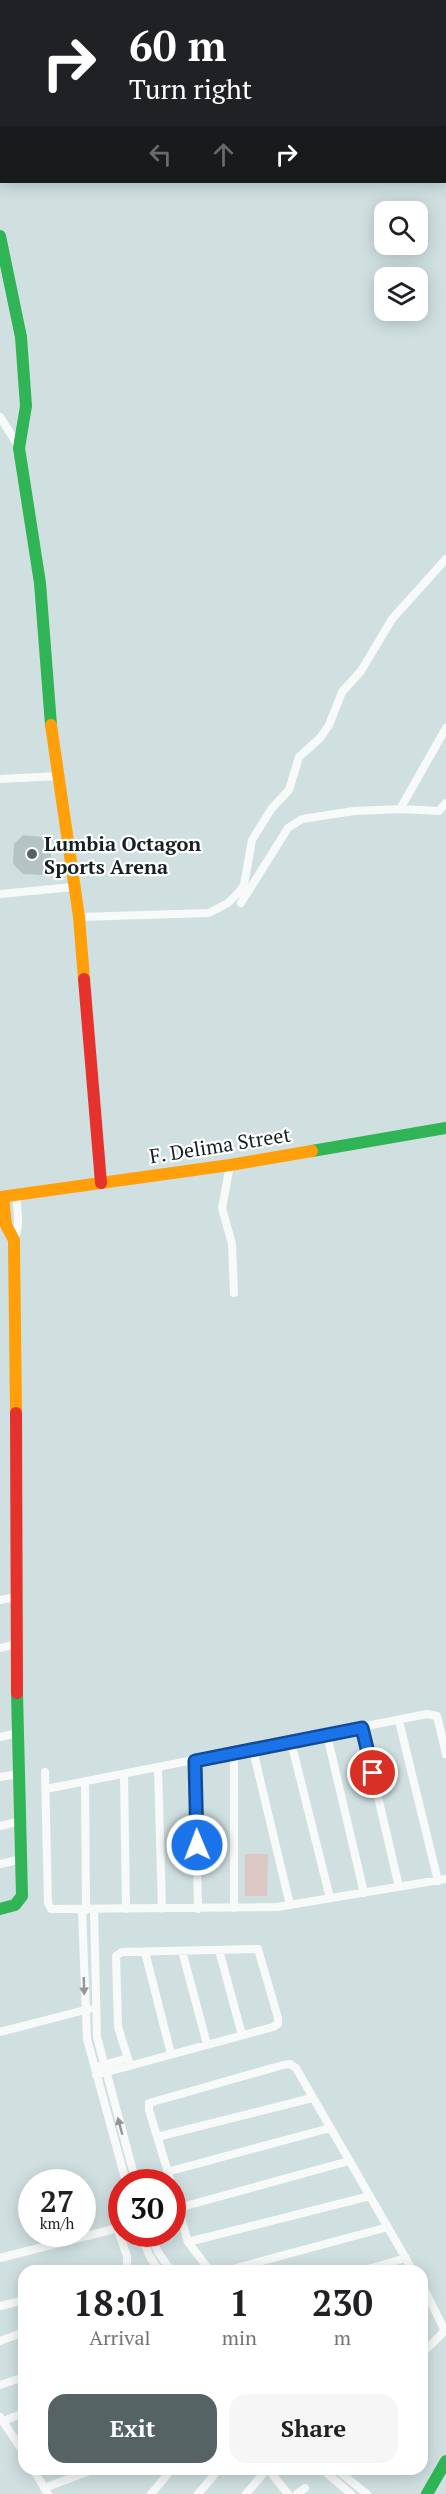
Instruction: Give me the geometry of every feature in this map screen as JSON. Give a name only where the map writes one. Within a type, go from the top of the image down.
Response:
[{"type":"street","points":[[289,0],[299,0]]},
{"type":"street","points":[[0,236],[21,337],[26,405],[20,430],[19,448],[40,583],[52,736],[79,917],[101,1183]]},
{"type":"street","points":[[0,417],[19,448]]},
{"type":"street","points":[[79,917],[209,913],[228,903],[244,885],[252,840],[272,808],[289,790],[299,757],[320,738],[329,725],[342,692],[361,670],[392,619],[446,559]]},
{"type":"street","points":[[400,809],[446,728]]},
{"type":"street","points":[[0,779],[59,776]]},
{"type":"street","points":[[241,903],[288,828],[302,819],[354,811],[400,809],[439,811],[446,803]]},
{"type":"street","points":[[0,894],[73,887]]},
{"type":"street","name":"F. Delima Street","points":[[2,1197],[230,1165],[446,1128]]},
{"type":"street","points":[[230,1165],[222,1208],[232,1244],[234,1293]]},
{"type":"street","points":[[14,1240],[18,1233],[16,1194]]},
{"type":"street","points":[[0,1909],[15,1905],[22,1896],[17,1733],[17,1382],[14,1240],[6,1225],[2,1197]]},
{"type":"street","points":[[0,1600],[16,1597]]},
{"type":"street","points":[[0,1648],[16,1644]]},
{"type":"street","points":[[46,1789],[434,1714],[443,1726],[446,1754]]},
{"type":"street","points":[[45,1772],[48,1906],[54,1910],[198,1909],[290,1905],[442,1880],[399,1721]]},
{"type":"street","points":[[362,1728],[399,1887]]},
{"type":"street","points":[[0,1737],[17,1733]]},
{"type":"street","points":[[327,1735],[364,1893]]},
{"type":"street","points":[[291,1742],[330,1898]]},
{"type":"street","points":[[253,1750],[290,1905]]},
{"type":"street","points":[[234,1753],[234,1908]]},
{"type":"street","points":[[195,1761],[198,1909]]},
{"type":"street","points":[[158,1768],[162,1909]]},
{"type":"street","points":[[0,1778],[18,1774]]},
{"type":"street","points":[[124,1774],[126,1909]]},
{"type":"street","points":[[85,1782],[87,1910],[82,1928],[87,2039],[122,2169]]},
{"type":"street","points":[[0,1826],[20,1821]]},
{"type":"street","points":[[0,1864],[21,1859]]},
{"type":"street","points":[[87,1910],[94,1928],[97,2037],[132,2169]]},
{"type":"street","points":[[82,1928],[94,1928]]},
{"type":"street","points":[[95,2071],[273,2028],[278,2024],[278,2018],[258,1949],[122,1952],[116,1956],[118,2027],[129,2062]]},
{"type":"street","points":[[219,1950],[242,2035]]},
{"type":"street","points":[[183,1951],[207,2044]]},
{"type":"street","points":[[145,1952],[171,2054]]},
{"type":"street","points":[[0,2032],[95,2008]]},
{"type":"street","points":[[166,2169],[149,2110],[151,2102],[283,2064],[290,2064],[296,2068],[410,2265]]},
{"type":"street","points":[[157,2137],[312,2098]]},
{"type":"street","points":[[178,2169],[330,2128]]},
{"type":"street","points":[[186,2206],[349,2161]]},
{"type":"street","points":[[188,2242],[370,2196]]},
{"type":"street","points":[[247,2265],[388,2227]]},
{"type":"street","points":[[0,2258],[108,2230]]},
{"type":"street","points":[[186,2235],[188,2242],[205,2265]]},
{"type":"street","points":[[125,2247],[127,2265]]},
{"type":"street","points":[[147,2247],[156,2265]]},
{"type":"street","points":[[158,2247],[167,2265]]},
{"type":"street","points":[[386,2265],[406,2258]]},
{"type":"street","points":[[159,2265],[163,2260]]},
{"type":"street","points":[[428,2297],[444,2329],[441,2335],[428,2347]]},
{"type":"street","points":[[0,2306],[18,2302]]},
{"type":"street","points":[[0,2341],[18,2334]]},
{"type":"street","points":[[0,2385],[18,2379]]},
{"type":"street","points":[[18,2415],[1,2419],[18,2443]]},
{"type":"street","points":[[427,2494],[446,2461]]},
{"type":"street","points":[[37,2475],[46,2491],[82,2475]]},
{"type":"street","points":[[151,2494],[167,2475]]},
{"type":"street","points":[[198,2494],[214,2475]]},
{"type":"street","points":[[246,2494],[263,2475]]},
{"type":"street","points":[[273,2475],[288,2494]]},
{"type":"street","points":[[329,2475],[351,2494]]},
{"type":"street","points":[[343,2475],[367,2494]]},
{"type":"street","points":[[297,2494],[304,2488]]},
{"type":"shaded area","points":[[245,1854],[268,1854],[267,1896],[245,1896]]},
{"type":"building","name":"Lumbia Octagon Sports Arena","points":[[23,835],[43,837],[51,844],[51,863],[42,875],[23,874],[13,864],[14,844]]},
{"type":"traffic: fast","points":[[0,236],[21,337],[26,406],[19,448],[40,583],[51,725]]},
{"type":"traffic: fast","points":[[312,1151],[446,1128]]},
{"type":"traffic: fast","points":[[0,1909],[15,1905],[22,1896],[17,1693]]},
{"type":"traffic: fast","points":[[427,2494],[446,2461]]},
{"type":"traffic: slow","points":[[51,725],[79,917],[84,979]]},
{"type":"traffic: slow","points":[[0,1197],[230,1165],[312,1151]]},
{"type":"traffic: slow","points":[[3,1197],[6,1225],[14,1240],[16,1413]]},
{"type":"traffic: jam","points":[[84,979],[101,1183]]},
{"type":"traffic: jam","points":[[16,1413],[17,1693]]},
{"type":"place","name":"Lumbia Octagon Sports Arena","points":[[32,854]]},
{"type":"route","points":[[197,1845],[195,1761],[362,1728],[373,1773]]}]
